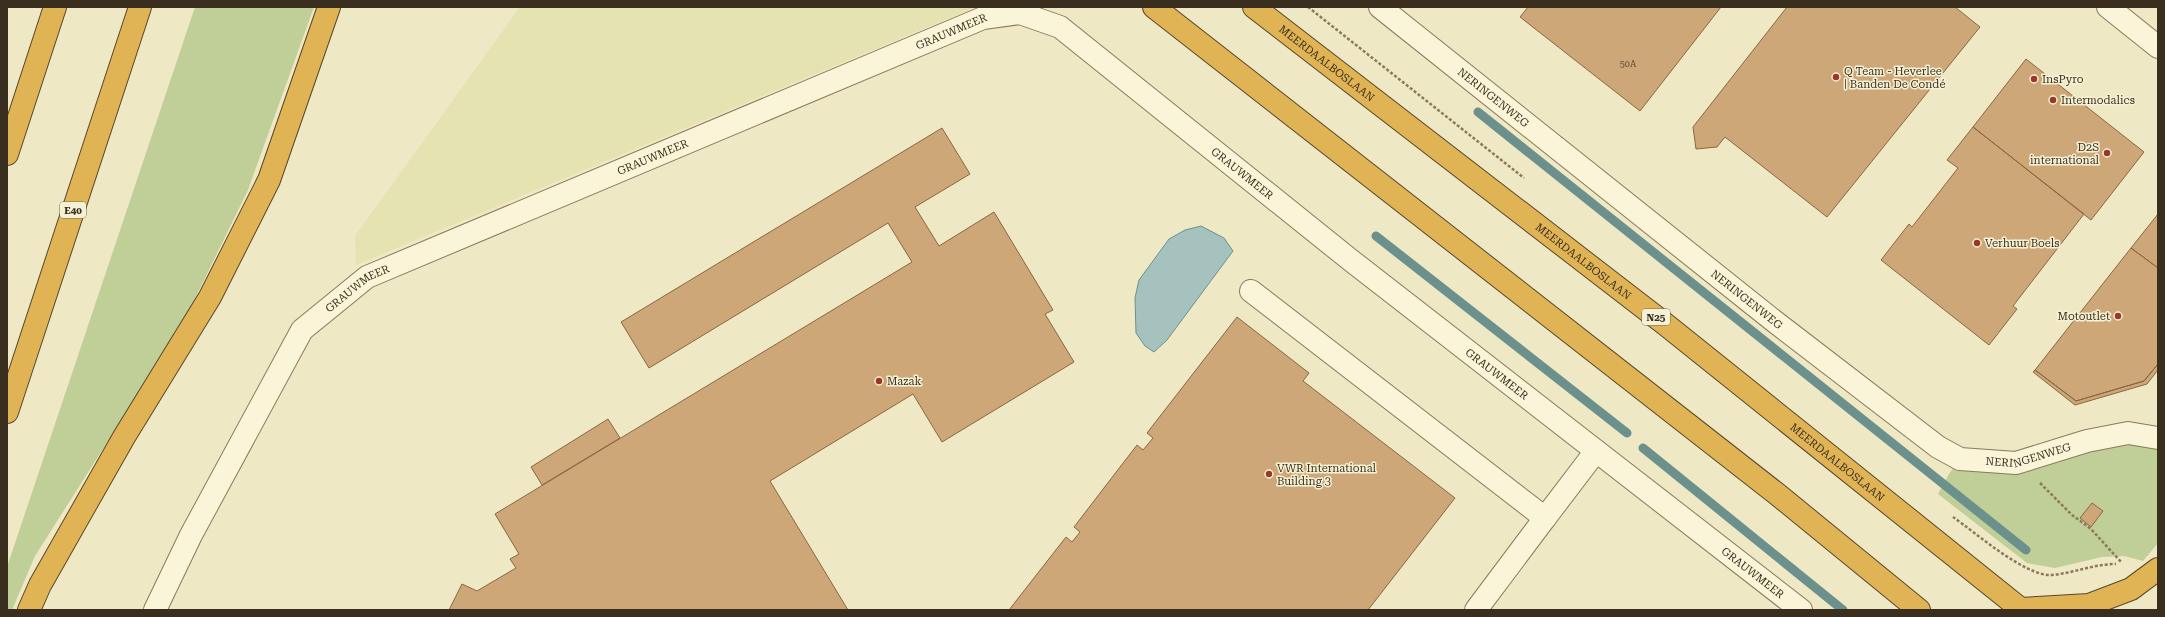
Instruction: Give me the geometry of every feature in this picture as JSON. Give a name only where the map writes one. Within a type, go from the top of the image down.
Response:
[{"type":"highway","points":[[7,154],[55,7]]},
{"type":"highway","name":"E40","points":[[7,412],[140,7]]},
{"type":"highway","points":[[1154,7],[1770,489],[1920,610]]},
{"type":"highway","name":"MEERDAALBOSLAAN","points":[[1254,7],[1665,324],[2022,609]]},
{"type":"highway","points":[[29,610],[40,585],[116,450],[210,297],[227,263],[268,180],[329,9]]},
{"type":"highway","points":[[2022,609],[2089,605],[2132,589],[2158,568]]},
{"type":"street","name":"NERINGENWEG","points":[[1380,7],[1774,321],[1938,447],[1960,459],[2021,461],[2087,441],[2128,433],[2158,438]]},
{"type":"street","points":[[2108,7],[2158,47]]},
{"type":"street","name":"GRAUWMEER","points":[[155,610],[191,535],[302,330],[367,277],[983,18],[1020,13],[1060,27],[1353,262],[1801,610]]},
{"type":"street","points":[[1252,291],[1545,518]]},
{"type":"street","points":[[1476,610],[1596,451]]},
{"type":"path","points":[[1308,7],[1526,179]]},
{"type":"path","points":[[1948,513],[2024,568],[2051,575],[2104,564],[2124,564],[2091,529],[2072,515],[2044,489],[2021,461]]},
{"type":"shaded area","points":[[520,7],[976,7],[356,265],[355,236]]},
{"type":"green space","points":[[195,7],[314,7],[248,190],[184,321],[35,556],[12,610],[7,610],[7,567]]},
{"type":"green space","points":[[2158,438],[2158,543],[2143,561],[2124,556],[2102,557],[2055,568],[2027,563],[1938,494],[1949,474],[1960,459]]},
{"type":"water","points":[[1201,226],[1224,238],[1233,251],[1167,340],[1154,352],[1145,346],[1136,333],[1135,298],[1139,280],[1169,239],[1185,230]]},
{"type":"building","points":[[1528,7],[1721,7],[1640,111],[1520,17]]},
{"type":"building","name":"Q Team - Heverlee | Banden De Condé","points":[[1787,7],[1955,7],[1980,27],[1827,217],[1725,137],[1717,147],[1696,149],[1693,127]]},
{"type":"building","points":[[2026,59],[2144,152],[2091,220],[1973,127]]},
{"type":"building","name":"Verhuur Boels","points":[[1973,127],[2084,214],[2013,306],[2017,309],[1989,345],[1881,260],[1909,224],[1912,227],[1958,168],[1947,160]]},
{"type":"building","name":"Mazak","points":[[942,128],[970,174],[915,207],[939,246],[994,212],[1053,310],[1045,314],[1074,362],[942,442],[913,394],[770,481],[848,610],[449,610],[462,584],[477,591],[516,568],[510,559],[519,554],[495,514],[912,262],[888,223],[649,368],[621,322]]},
{"type":"building","points":[[2158,214],[2158,268],[2131,248]]},
{"type":"building","name":"Motoutlet","points":[[2131,248],[2158,268],[2158,364],[2144,381],[2076,401],[2035,370]]},
{"type":"building","name":"VWR International Building 3","points":[[1237,317],[1309,373],[1303,381],[1455,498],[1368,610],[1009,610],[1066,537],[1072,542],[1080,532],[1074,527],[1137,445],[1143,450],[1153,438],[1147,433]]},
{"type":"building","points":[[2158,364],[2158,370],[2147,384],[2075,405],[2033,372],[2035,370],[2076,401],[2144,381]]},
{"type":"building","points":[[608,419],[620,438],[542,485],[531,467]]},
{"type":"building","points":[[2092,503],[2103,511],[2091,527],[2080,518]]},
{"type":"waterway","points":[[1478,112],[2026,550]]},
{"type":"waterway","points":[[1376,236],[1627,433]]},
{"type":"waterway","points":[[1643,448],[1843,610]]},
{"type":"place","name":"Q Team - Heverlee | Banden De Condé","points":[[1836,77]]},
{"type":"place","name":"InsPyro","points":[[2034,79]]},
{"type":"place","name":"Intermodalics","points":[[2053,100]]},
{"type":"place","name":"D2S international","points":[[2107,153]]},
{"type":"place","name":"Verhuur Boels","points":[[1977,243]]},
{"type":"place","name":"Motoutlet","points":[[2118,316]]},
{"type":"place","name":"Mazak","points":[[879,381]]},
{"type":"place","name":"VWR International Building 3","points":[[1269,474]]}]
